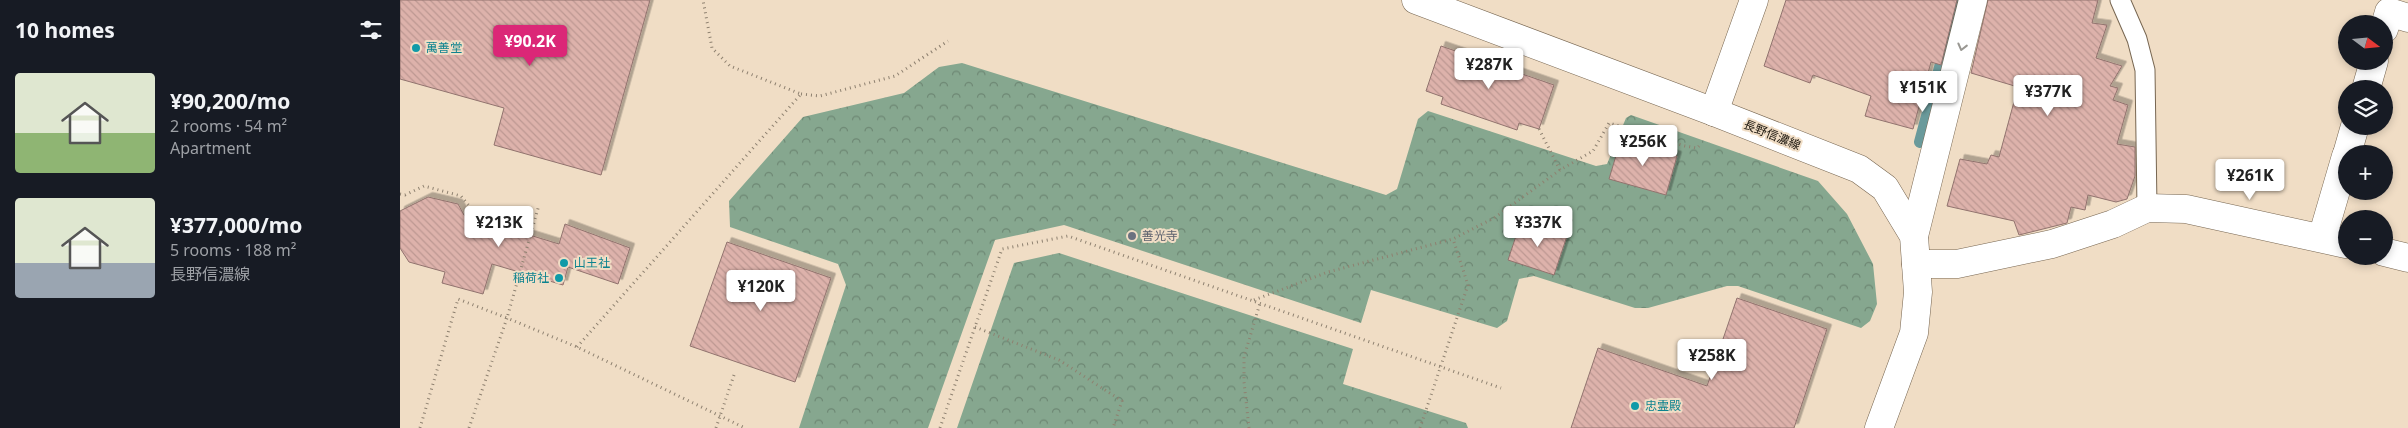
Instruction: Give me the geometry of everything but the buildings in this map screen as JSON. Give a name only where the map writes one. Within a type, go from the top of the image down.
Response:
[{"type":"street","name":"長野信濃線","points":[[1416,0],[1714,112],[1859,169],[1885,188],[1914,236],[1918,292],[1914,333],[1879,428]]},
{"type":"street","points":[[1714,112],[1754,0]]},
{"type":"street","points":[[1914,236],[1973,0]]},
{"type":"street","points":[[2388,15],[2389,12],[2408,18]]},
{"type":"street","points":[[1916,264],[1957,264],[2052,244],[2113,224],[2147,208],[2186,209],[2334,241],[2340,200]]},
{"type":"street","points":[[2393,254],[2408,258]]},
{"type":"lane","points":[[2120,0],[2136,39],[2145,70],[2147,208]]},
{"type":"path","points":[[703,0],[712,48],[730,66],[801,94],[820,96],[896,76],[948,41]]},
{"type":"path","points":[[577,346],[801,94]]},
{"type":"path","points":[[1253,300],[1328,272],[1453,239],[1494,218],[1560,170],[1593,151],[1610,123],[1697,148],[1707,138],[1714,112]]},
{"type":"path","points":[[1539,129],[1560,170]]},
{"type":"path","points":[[400,194],[405,196],[424,186],[462,196],[474,212],[532,229]]},
{"type":"path","points":[[468,428],[507,318],[539,204]]},
{"type":"path","points":[[940,428],[1002,249],[1068,236],[1501,388]]},
{"type":"path","points":[[1420,428],[1438,367],[1468,285],[1453,239]]},
{"type":"path","points":[[420,428],[458,299],[577,346],[745,428]]},
{"type":"path","points":[[1249,428],[1244,382],[1244,357],[1260,303]]},
{"type":"path","points":[[975,327],[1059,360],[1122,401],[1113,428]]},
{"type":"path","points":[[716,428],[735,372]]},
{"type":"green space","points":[[962,63],[1386,195],[1397,189],[1418,119],[1428,111],[1596,166],[1607,164],[1626,118],[1631,115],[1818,181],[1847,214],[1873,264],[1877,304],[1870,321],[1861,328],[1738,286],[1727,286],[1648,308],[1635,308],[1534,276],[1519,279],[1507,321],[1497,328],[1371,290],[1361,323],[1064,225],[995,240],[928,428],[799,428],[846,285],[838,264],[730,227],[729,201],[803,117],[904,93],[939,67]]},
{"type":"green space","points":[[1059,253],[1353,349],[1343,384],[1466,423],[1468,428],[957,428],[1014,263]]},
{"type":"waterway","points":[[1920,142],[1958,0]]},
{"type":"place","name":"萬善堂","points":[[416,48]]},
{"type":"place","name":"善光寺","points":[[1132,236]]},
{"type":"place","name":"山王社","points":[[564,263]]},
{"type":"place","name":"稲荷社","points":[[559,278]]},
{"type":"place","name":"忠霊殿","points":[[1635,406]]}]
